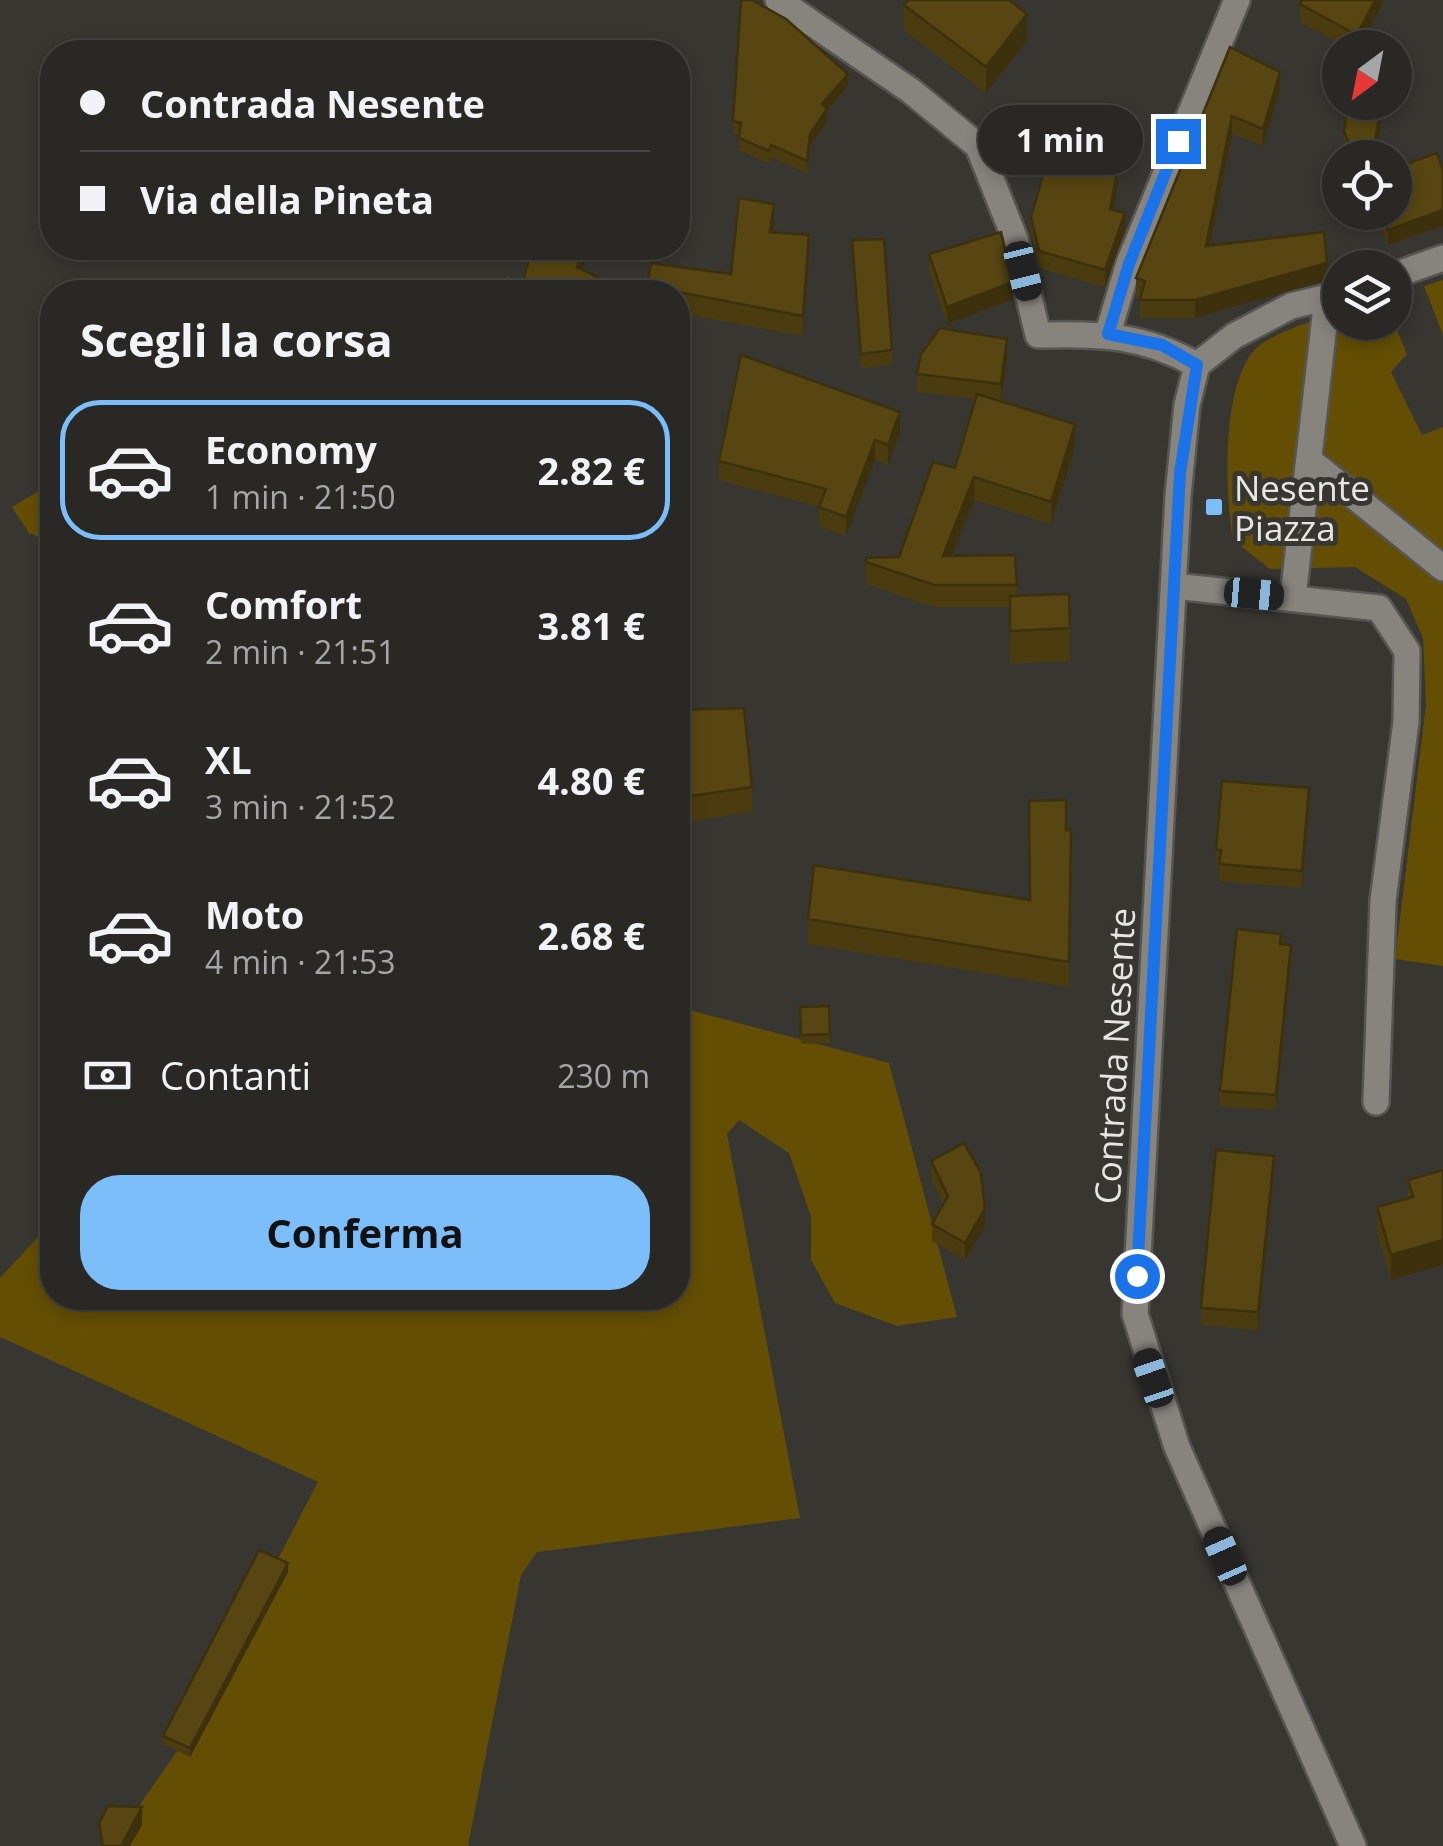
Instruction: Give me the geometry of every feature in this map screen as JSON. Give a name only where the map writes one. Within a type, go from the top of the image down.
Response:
[{"type":"street","points":[[778,0],[910,91],[978,146],[1015,239],[1038,335],[1108,334],[1162,345],[1197,365],[1234,336],[1291,306],[1322,299]]},
{"type":"street","points":[[1108,334],[1129,264],[1237,0]]},
{"type":"street","points":[[1412,268],[1443,258]]},
{"type":"street","points":[[1293,597],[1327,340]]},
{"type":"street","name":"Contrada Nesente","points":[[1197,365],[1181,449],[1135,1314],[1176,1448],[1353,1846]]},
{"type":"street","points":[[1309,460],[1443,568]]},
{"type":"street","points":[[1174,586],[1379,608],[1408,650],[1406,722],[1383,901],[1376,1102]]},
{"type":"shaded area","points":[[1443,280],[1443,335],[1424,286]]},
{"type":"shaded area","points":[[1322,318],[1322,340],[1401,340],[1407,354],[1391,372],[1422,435],[1443,427],[1443,966],[1395,959],[1426,705],[1423,638],[1406,599],[1355,567],[1270,569],[1233,540],[1227,466],[1238,382],[1247,360],[1260,345]]},
{"type":"shaded area","points":[[40,490],[40,538],[29,533],[12,507]]},
{"type":"shaded area","points":[[690,1010],[889,1063],[957,1317],[897,1326],[835,1303],[811,1260],[811,1217],[789,1153],[739,1120],[727,1134],[800,1518],[537,1552],[521,1575],[468,1846],[111,1846],[180,1747],[318,1482],[0,1337],[0,1278],[40,1235],[40,1310],[690,1310]]},
{"type":"building","points":[[741,0],[752,0],[786,19],[848,74],[822,104],[827,109],[810,134],[807,161],[771,145],[769,151],[739,138],[741,123],[733,121]]},
{"type":"building","points":[[908,0],[1009,0],[1027,14],[986,67],[904,5]]},
{"type":"building","points":[[1302,0],[1375,0],[1360,30],[1348,30],[1300,4]]},
{"type":"building","points":[[1230,47],[1280,72],[1263,129],[1232,116],[1206,246],[1324,232],[1322,264],[1195,300],[1140,300],[1145,281],[1136,278]]},
{"type":"building","points":[[1346,120],[1378,120],[1375,140],[1347,140]]},
{"type":"building","points":[[1437,153],[1443,170],[1443,210],[1412,221],[1412,162]]},
{"type":"building","points":[[1049,155],[1117,173],[1110,209],[1125,213],[1105,270],[1039,251],[1031,217]]},
{"type":"building","points":[[739,198],[774,204],[770,232],[809,235],[803,316],[690,294],[690,280],[648,280],[651,263],[731,274]]},
{"type":"building","points":[[1001,232],[1013,282],[947,307],[929,254]]},
{"type":"building","points":[[884,239],[892,350],[861,354],[852,240]]},
{"type":"building","points":[[529,260],[579,260],[577,267],[604,280],[523,280]]},
{"type":"building","points":[[940,328],[1007,339],[1001,384],[917,374],[921,354]]},
{"type":"building","points":[[741,355],[900,412],[888,445],[875,440],[846,517],[819,507],[826,489],[719,461]]},
{"type":"building","points":[[977,394],[1075,424],[1051,502],[974,477],[943,556],[1015,555],[1017,585],[934,585],[866,562],[866,558],[899,557],[933,462],[955,468]]},
{"type":"building","points":[[1069,594],[1070,628],[1010,631],[1010,596]]},
{"type":"building","points":[[744,708],[752,787],[690,796],[690,710]]},
{"type":"building","points":[[1222,781],[1309,788],[1302,871],[1219,864],[1221,850],[1216,850]]},
{"type":"building","points":[[1066,800],[1066,830],[1071,830],[1069,962],[808,919],[814,865],[1030,900],[1029,801]]},
{"type":"building","points":[[1237,929],[1281,934],[1280,944],[1291,945],[1276,1095],[1220,1091]]},
{"type":"building","points":[[829,1006],[830,1034],[801,1035],[800,1007]]},
{"type":"building","points":[[964,1143],[981,1173],[985,1209],[965,1243],[932,1224],[948,1196],[931,1161]]},
{"type":"building","points":[[1216,1150],[1274,1156],[1258,1312],[1201,1308]]},
{"type":"building","points":[[1443,1170],[1443,1240],[1391,1255],[1377,1207],[1413,1197],[1408,1180]]},
{"type":"building","points":[[259,1550],[288,1563],[190,1748],[163,1736]]},
{"type":"building","points":[[108,1806],[142,1807],[121,1846],[103,1846],[99,1823]]},
{"type":"place","name":"Nesente Piazza","points":[[1214,507]]},
{"type":"route","points":[[1137,1276],[1181,449],[1197,365],[1162,345],[1108,334],[1129,264],[1178,141]]}]
